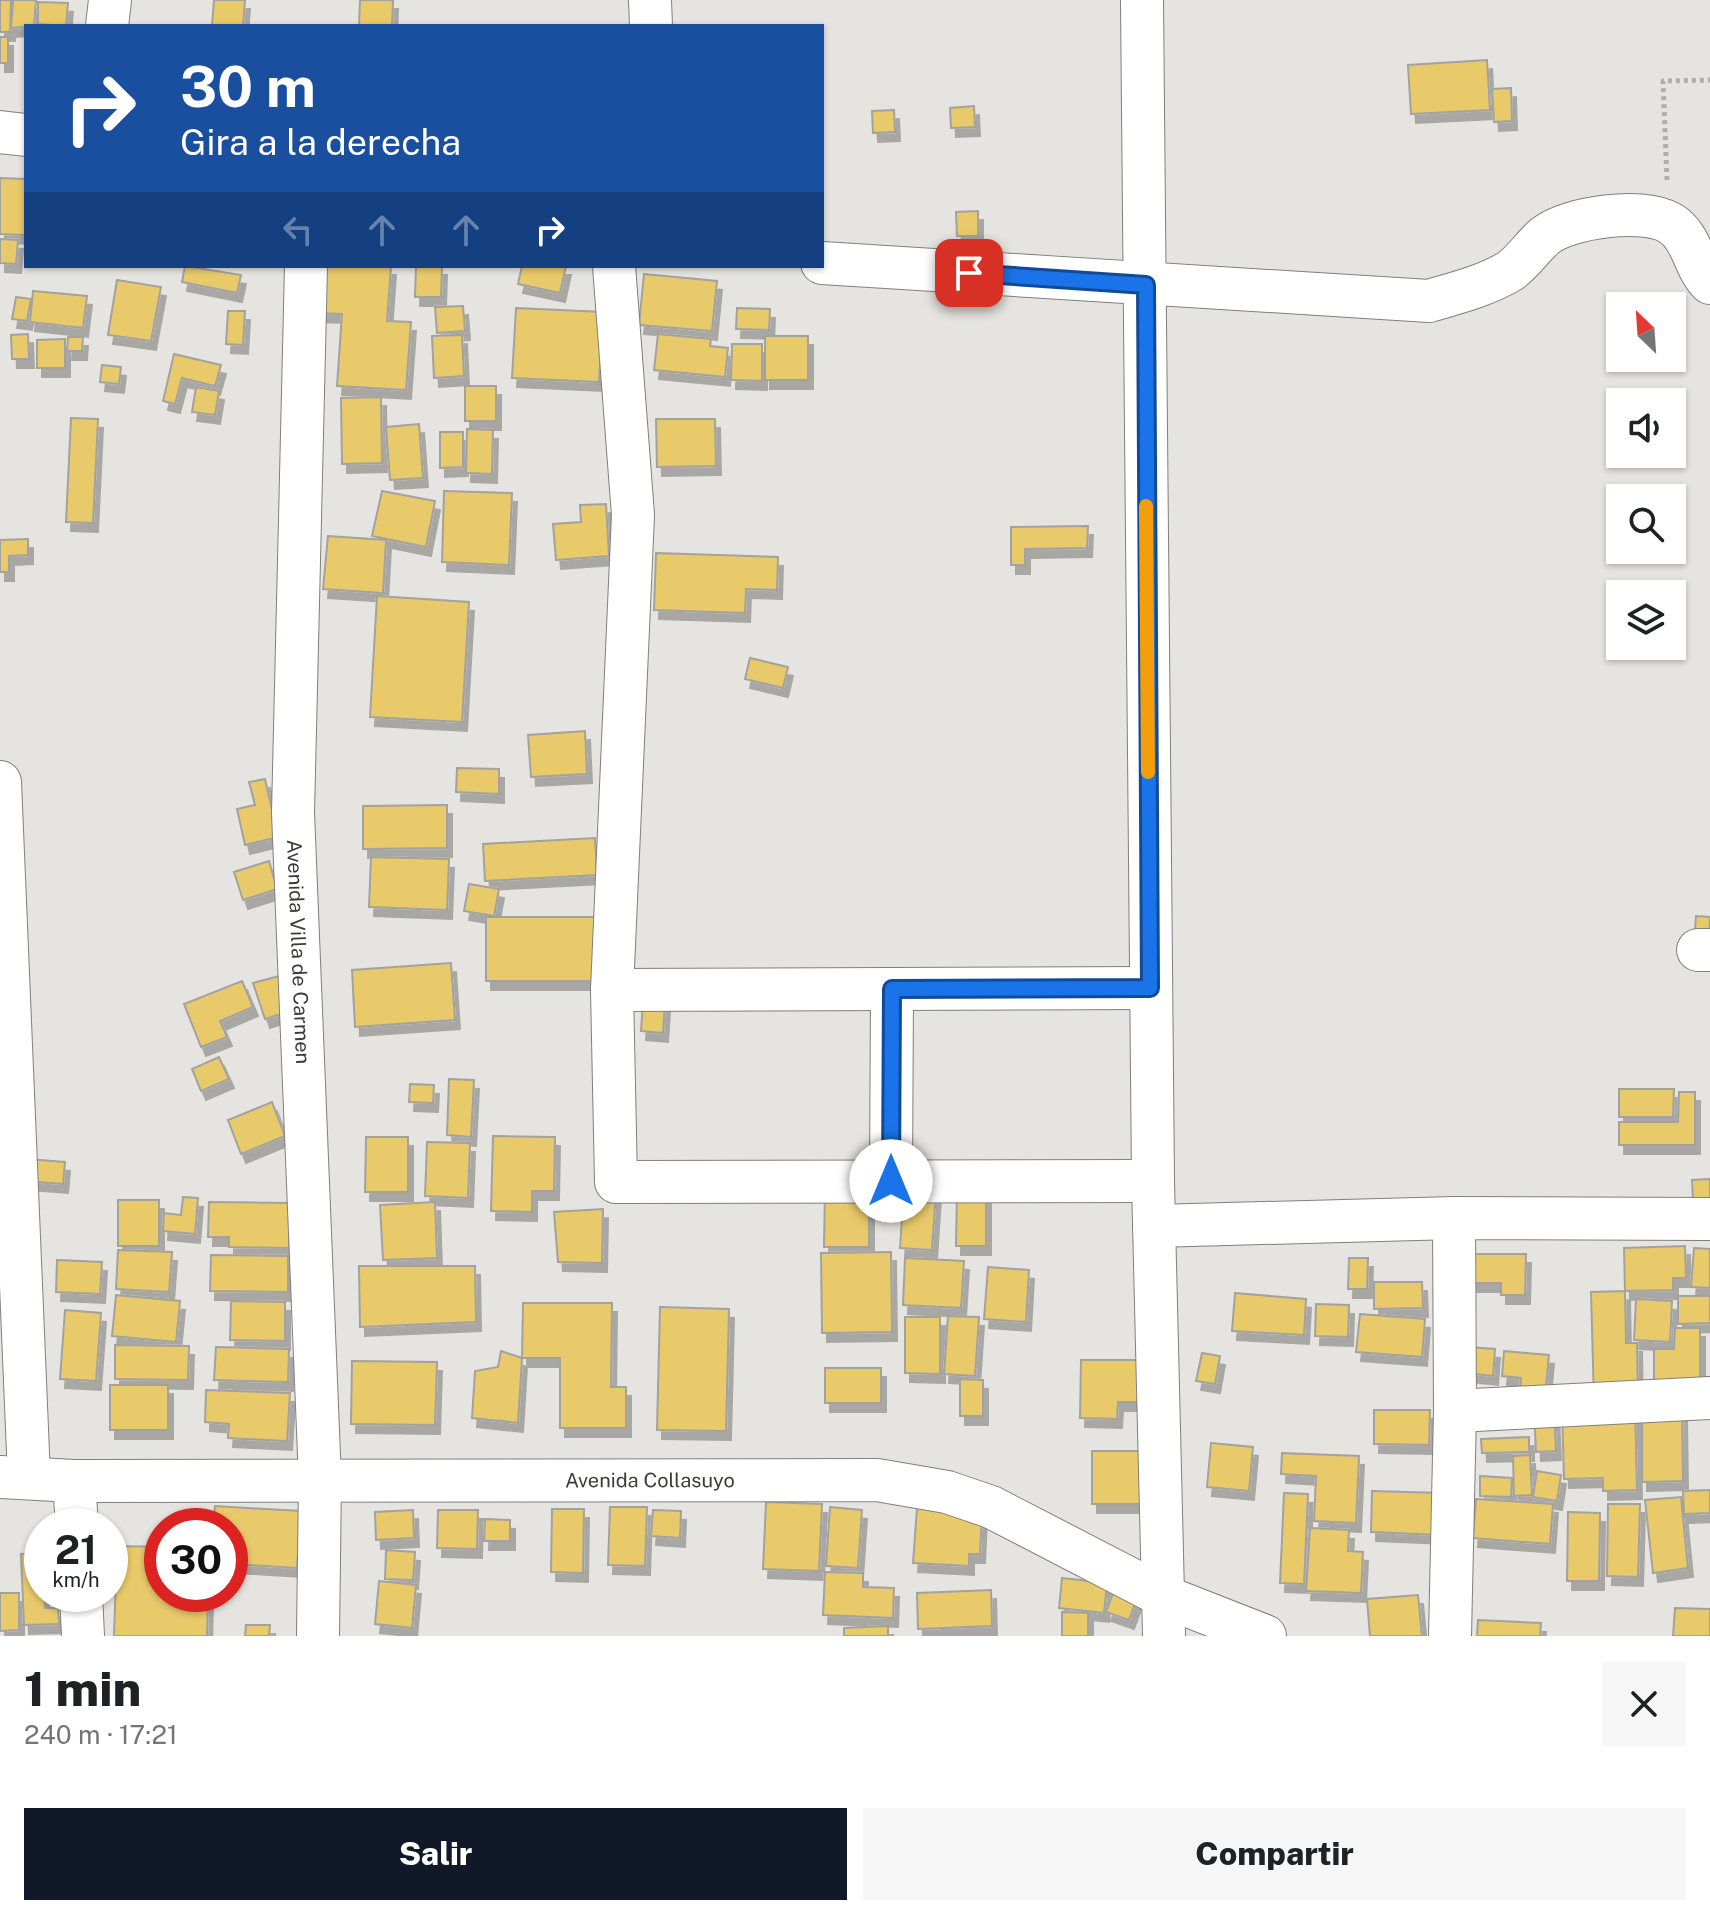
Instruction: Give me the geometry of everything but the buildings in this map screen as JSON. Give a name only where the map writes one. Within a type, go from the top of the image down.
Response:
[{"type":"street","points":[[107,24],[110,0]]},
{"type":"street","points":[[650,0],[651,24]]},
{"type":"street","points":[[1142,0],[1150,988],[1164,1616]]},
{"type":"street","points":[[0,132],[24,135]]},
{"type":"street","points":[[824,263],[1429,301],[1473,288],[1511,270],[1547,234],[1578,220],[1643,214],[1669,223],[1693,247],[1710,283]]},
{"type":"street","name":"Avenida Villa de Carmen","points":[[306,268],[293,813],[320,1480],[318,1636]]},
{"type":"street","points":[[614,268],[633,515],[612,990],[616,1182],[1153,1181]]},
{"type":"street","points":[[0,782],[14,1477]]},
{"type":"street","points":[[612,990],[1150,988]]},
{"type":"street","points":[[891,1181],[892,989]]},
{"type":"street","points":[[1154,1226],[1454,1218],[1710,1219]]},
{"type":"street","points":[[1450,1636],[1455,1411],[1454,1218]]},
{"type":"street","points":[[1455,1411],[1710,1398]]},
{"type":"street","name":"Avenida Collasuyo","points":[[14,1477],[74,1481],[877,1480],[947,1492],[991,1507],[1164,1616],[1265,1636]]},
{"type":"street","points":[[74,1481],[76,1508]]},
{"type":"street","points":[[82,1612],[83,1636]]},
{"type":"path","points":[[1669,223],[1663,81],[1710,80]]},
{"type":"slow traffic","points":[[1146,506],[1148,772]]},
{"type":"route","points":[[891,1181],[892,989],[1150,988],[1146,285],[969,273]]}]
